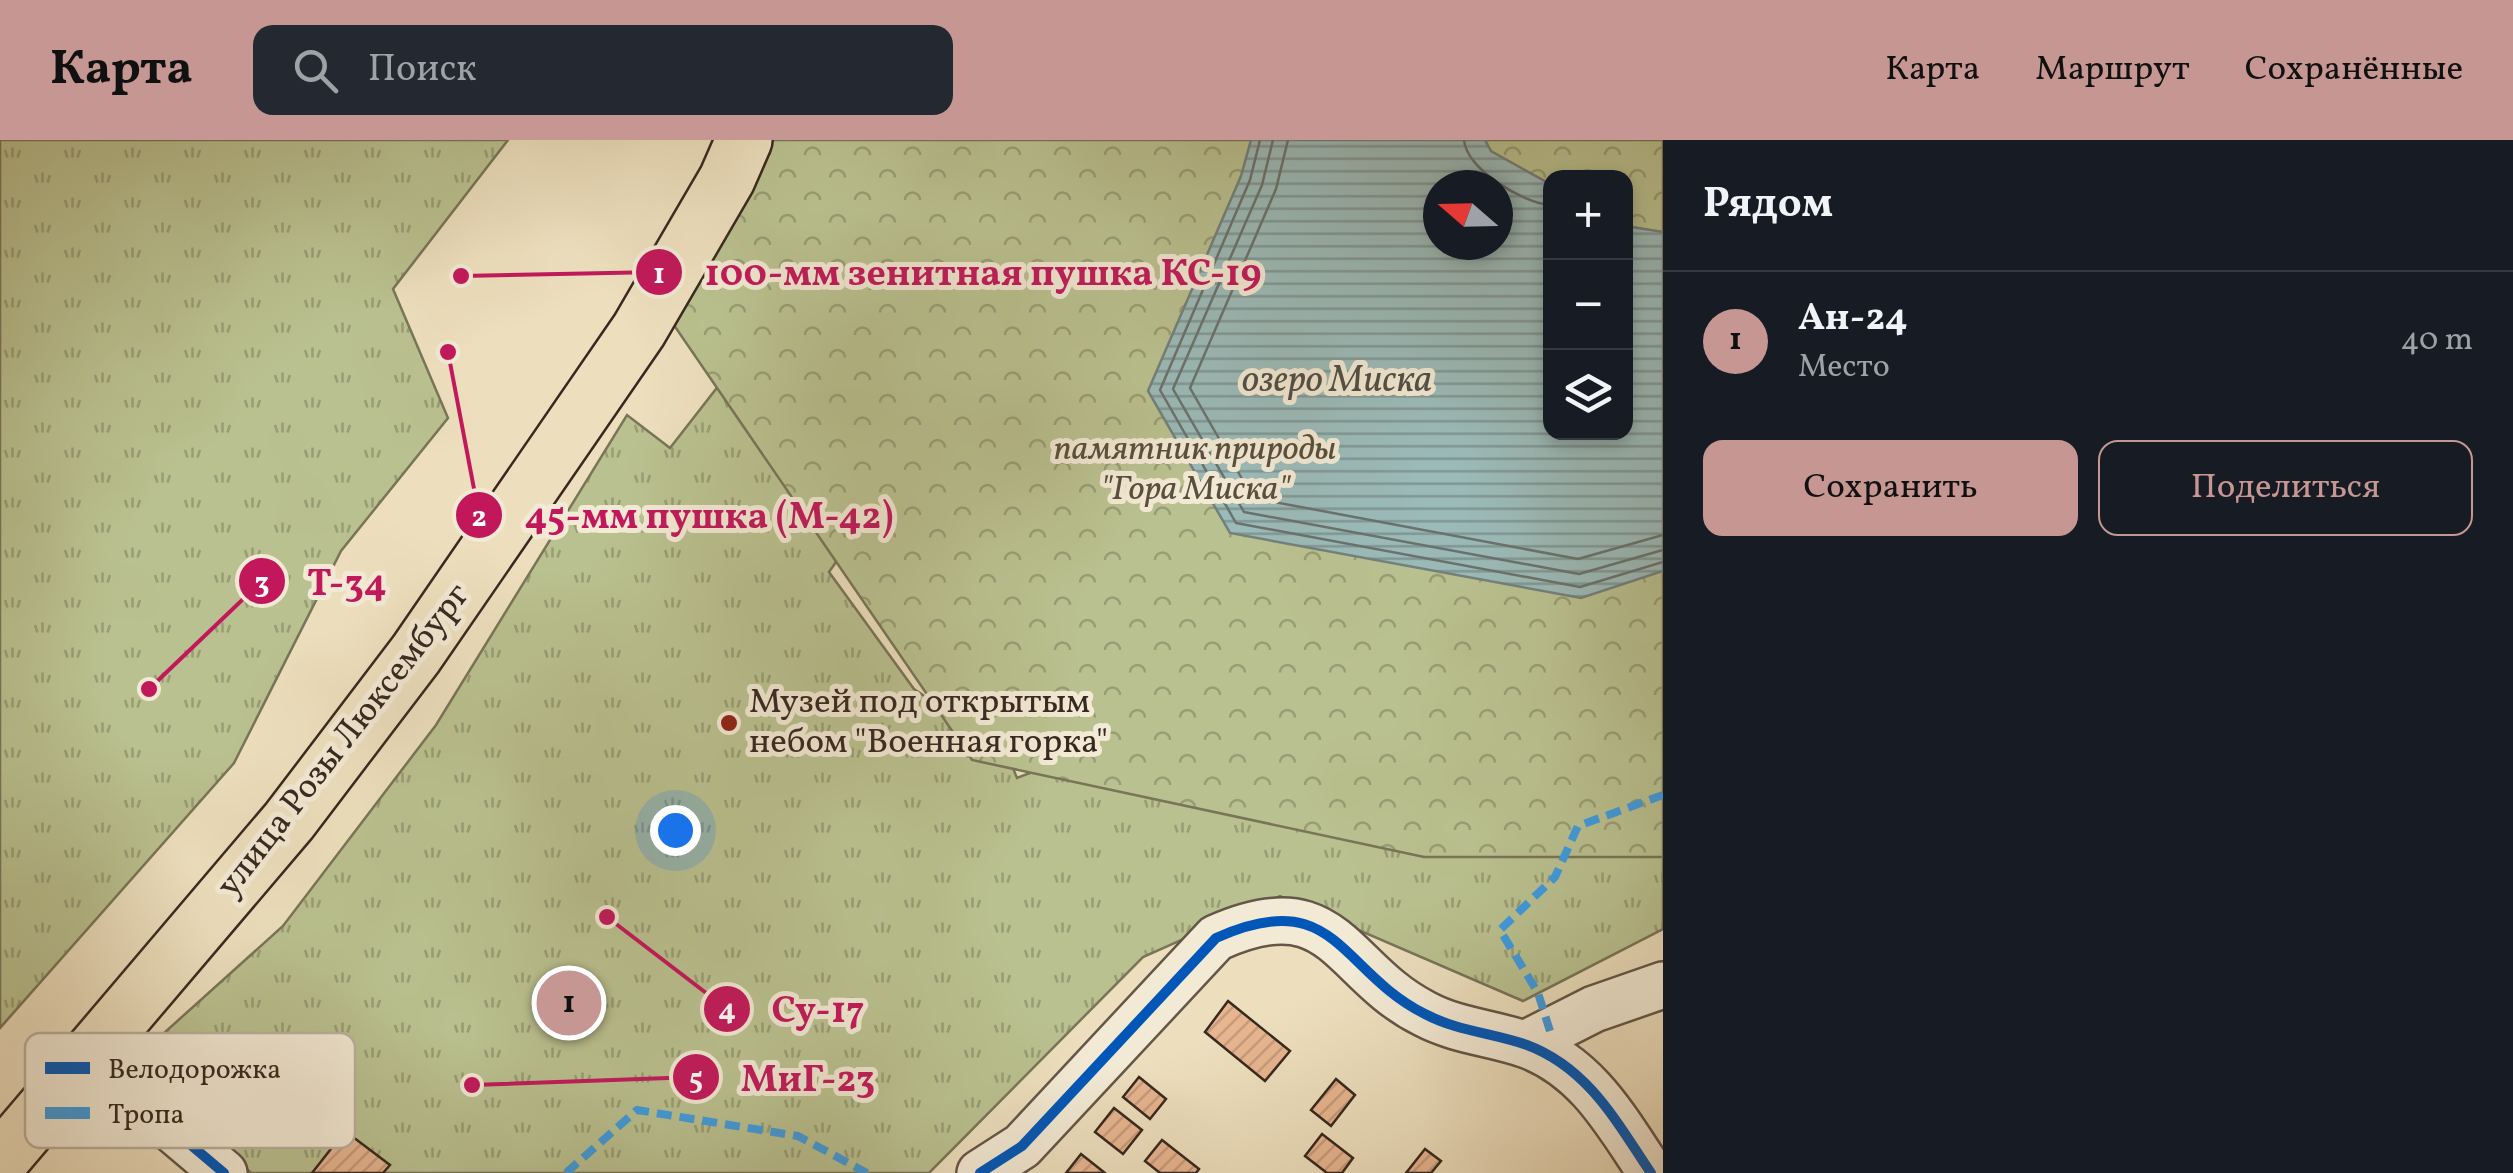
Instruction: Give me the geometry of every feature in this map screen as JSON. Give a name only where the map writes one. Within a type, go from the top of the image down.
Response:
[{"type":"main road","name":"улица Розы Люксембург","points":[[109,1033],[289,820],[521,507],[639,330],[727,179],[744,140]]},
{"type":"main road","name":"улица Розы Люксембург","points":[[0,1161],[25,1132]]},
{"type":"street","points":[[980,1173],[1022,1146],[1216,938],[1254,921],[1297,920],[1351,950],[1386,986],[1424,1014],[1525,1044],[1565,1064],[1598,1094],[1652,1173]]},
{"type":"street","points":[[1525,1044],[1594,1009],[1663,985]]},
{"type":"street","points":[[194,1148],[224,1173]]},
{"type":"green space","points":[[0,140],[508,140],[393,289],[448,418],[341,551],[234,763],[0,1028]]},
{"type":"green space","name":"памятник природы \"Гора Миска\"","points":[[766,140],[1663,140],[1663,857],[1424,857],[972,760],[667,315]]},
{"type":"green space","points":[[790,294],[942,412],[829,572],[914,689],[1006,751],[1017,778],[1035,771],[1663,719],[1663,929],[1523,1001],[1280,896],[1143,957],[929,1173],[251,1173],[225,1148],[355,1148],[355,1033],[164,1033],[283,926],[436,725],[627,415],[670,448]]},
{"type":"water","name":"озеро Миска","points":[[1251,140],[1485,140],[1491,151],[1543,180],[1543,440],[1633,440],[1633,227],[1663,232],[1663,571],[1581,598],[1230,533],[1148,391],[1241,176]]},
{"type":"building","points":[[1228,1001],[1290,1051],[1265,1081],[1205,1032]]},
{"type":"building","points":[[1139,1077],[1166,1099],[1150,1119],[1123,1097]]},
{"type":"building","points":[[1336,1079],[1355,1095],[1331,1126],[1311,1110]]},
{"type":"building","points":[[1114,1108],[1142,1130],[1123,1154],[1095,1132]]},
{"type":"building","points":[[1322,1134],[1353,1158],[1342,1173],[1327,1173],[1305,1156]]},
{"type":"building","points":[[355,1139],[390,1165],[383,1173],[312,1173],[332,1148],[355,1148]]},
{"type":"building","points":[[1162,1140],[1199,1169],[1196,1173],[1160,1173],[1145,1161]]},
{"type":"building","points":[[1425,1149],[1441,1161],[1431,1173],[1406,1173]]},
{"type":"building","points":[[1081,1154],[1105,1173],[1066,1173]]},
{"type":"marked path","points":[[1550,1031],[1538,993],[1500,930],[1555,877],[1578,826],[1663,795]]},
{"type":"marked path","points":[[566,1173],[637,1110],[798,1136],[867,1173]]},
{"type":"cycle path","points":[[980,1173],[1022,1146],[1216,938],[1256,924],[1287,921],[1312,927],[1333,940],[1396,996],[1425,1014],[1527,1045],[1567,1067],[1599,1098],[1651,1173]]},
{"type":"cycle path","points":[[194,1148],[224,1173]]},
{"type":"place","name":"100-мм зенитная пушка КС-19","points":[[461,276]]},
{"type":"place","name":"45-мм пушка (М-42)","points":[[448,352]]},
{"type":"place","name":"Т-34","points":[[149,689]]},
{"type":"place","name":"Музей под открытым небом \"Военная горка\"","points":[[729,723]]},
{"type":"place","name":"Су-17","points":[[607,917]]},
{"type":"place","name":"Ан-24","points":[[569,1003]]},
{"type":"place","name":"МиГ-23","points":[[472,1085]]}]
